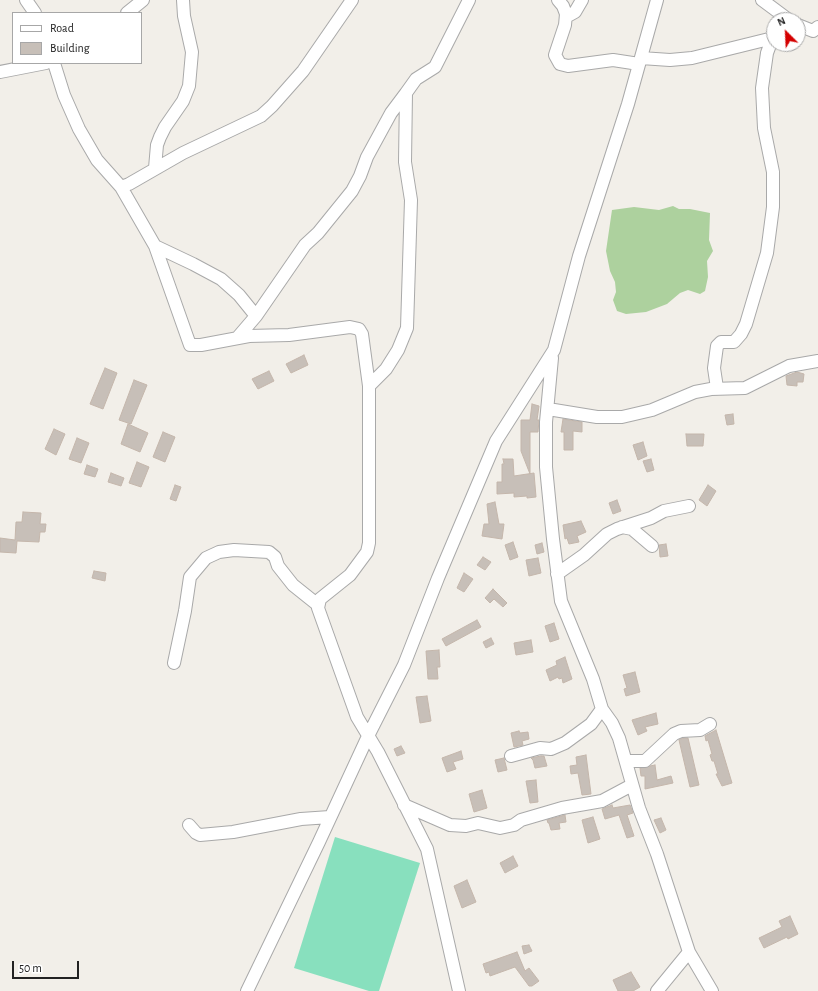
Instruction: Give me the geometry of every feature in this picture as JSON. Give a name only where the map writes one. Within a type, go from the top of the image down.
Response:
[{"type":"street","points":[[26,0],[34,12]]},
{"type":"street","points":[[127,12],[143,0]]},
{"type":"street","points":[[155,168],[157,145],[160,137],[165,127],[184,101],[189,86],[192,52],[184,16],[183,0]]},
{"type":"street","points":[[121,187],[129,184],[155,168],[261,116],[272,106],[303,70],[352,0]]},
{"type":"street","points":[[238,337],[256,316],[305,245],[318,233],[352,191],[360,176],[367,157],[391,113],[416,79],[435,67],[469,0]]},
{"type":"street","points":[[558,0],[565,10],[566,18],[555,55],[560,64],[568,66],[613,60],[640,61],[692,58],[766,38]]},
{"type":"street","points":[[566,18],[575,12],[582,0]]},
{"type":"street","points":[[657,0],[640,61],[591,216],[549,367],[548,409],[546,422],[546,468],[561,601],[593,679],[602,709],[612,723],[626,761],[632,785],[650,839],[657,854],[689,952],[712,991]]},
{"type":"street","points":[[762,0],[775,12]]},
{"type":"street","points":[[806,28],[813,31],[818,27]]},
{"type":"street","points":[[717,388],[714,368],[717,346],[721,342],[734,342],[741,334],[760,280],[767,253],[773,207],[773,178],[771,159],[764,128],[762,88],[767,52]]},
{"type":"street","points":[[0,72],[41,64]]},
{"type":"street","points":[[54,64],[64,96],[97,160],[121,187],[155,246],[190,345],[201,345],[238,337],[289,335],[355,327],[359,329],[362,334],[369,386],[369,543],[367,552],[350,575],[320,598],[318,605]]},
{"type":"street","points":[[369,386],[380,376],[390,363],[403,341],[408,328],[411,200],[405,162],[406,94]]},
{"type":"street","points":[[155,246],[221,279],[239,295],[256,316]]},
{"type":"street","points":[[247,991],[369,734],[404,664],[438,578],[496,441],[554,350]]},
{"type":"street","points":[[548,409],[597,417],[622,417],[652,410],[695,392],[717,388],[745,388],[785,368],[801,363],[818,361]]},
{"type":"street","points":[[557,574],[584,555],[608,534],[622,527],[651,518],[664,511],[689,506]]},
{"type":"street","points":[[622,527],[632,529],[652,546]]},
{"type":"street","points":[[174,663],[186,611],[190,577],[206,558],[219,552],[245,550],[269,552],[275,557],[278,566],[293,585],[318,605],[349,698],[357,717],[369,734],[427,849],[459,991]]},
{"type":"street","points":[[511,756],[540,748],[551,749],[565,743],[584,730],[602,709]]},
{"type":"street","points":[[626,761],[645,761],[674,734],[682,731],[700,730],[710,724]]},
{"type":"street","points":[[404,805],[450,825],[466,826],[478,823],[500,828],[514,825],[521,820],[562,808],[602,801],[632,785]]},
{"type":"street","points":[[189,825],[196,833],[200,835],[233,832],[301,819],[330,817]]},
{"type":"street","points":[[657,991],[689,952]]},
{"type":"green space","points":[[673,206],[679,209],[690,209],[710,213],[709,240],[713,251],[707,261],[708,277],[705,291],[700,294],[688,290],[680,293],[667,304],[646,312],[626,314],[617,311],[613,300],[616,292],[615,282],[610,271],[606,251],[612,210],[634,207],[659,210]]},
{"type":"green space","points":[[335,837],[420,863],[379,991],[369,991],[294,968]]},
{"type":"building","points":[[304,355],[308,365],[291,373],[286,364]]},
{"type":"building","points":[[105,368],[117,373],[103,409],[90,404]]},
{"type":"building","points":[[269,371],[274,381],[258,389],[252,379]]},
{"type":"building","points":[[797,372],[804,374],[803,382],[797,382],[797,386],[787,385],[786,376]]},
{"type":"building","points":[[134,380],[147,385],[131,424],[119,420]]},
{"type":"building","points":[[532,404],[539,406],[537,420],[539,420],[538,432],[530,432],[530,474],[521,451],[521,420],[530,420]]},
{"type":"building","points":[[733,414],[734,424],[727,425],[725,415]]},
{"type":"building","points":[[563,419],[582,422],[582,432],[573,431],[573,450],[564,450],[564,432],[561,432]]},
{"type":"building","points":[[128,424],[148,433],[140,452],[121,444]]},
{"type":"building","points":[[54,429],[65,434],[56,455],[45,449]]},
{"type":"building","points":[[163,432],[175,437],[165,462],[153,457]]},
{"type":"building","points":[[686,434],[704,434],[703,446],[687,446]]},
{"type":"building","points":[[77,438],[89,443],[81,463],[69,459]]},
{"type":"building","points":[[643,442],[647,456],[638,460],[633,445]]},
{"type":"building","points":[[503,459],[513,459],[514,476],[534,473],[536,497],[514,497],[514,493],[497,494],[497,482],[502,482],[502,464],[504,464]]},
{"type":"building","points":[[651,459],[654,470],[647,472],[643,461]]},
{"type":"building","points":[[137,462],[149,467],[141,487],[129,483]]},
{"type":"building","points":[[87,465],[98,469],[95,477],[84,474]]},
{"type":"building","points":[[111,473],[124,478],[121,486],[108,482]]},
{"type":"building","points":[[175,485],[181,487],[176,501],[170,499]]},
{"type":"building","points":[[708,485],[716,491],[707,506],[699,500]]},
{"type":"building","points":[[617,500],[621,511],[613,514],[609,503]]},
{"type":"building","points":[[495,502],[499,524],[504,524],[502,539],[482,536],[484,524],[489,524],[487,504]]},
{"type":"building","points":[[23,512],[41,513],[40,524],[46,524],[45,532],[40,532],[39,542],[17,541],[16,553],[0,552],[0,538],[15,540],[16,522],[22,522]]},
{"type":"building","points":[[581,521],[586,532],[577,536],[579,542],[569,544],[567,538],[565,539],[563,525]]},
{"type":"building","points":[[513,542],[518,557],[510,560],[505,545]]},
{"type":"building","points":[[542,543],[544,552],[537,554],[535,545]]},
{"type":"building","points":[[666,544],[668,556],[660,557],[659,545]]},
{"type":"building","points":[[483,557],[491,562],[485,570],[477,565]]},
{"type":"building","points":[[538,558],[541,573],[529,576],[526,560]]},
{"type":"building","points":[[94,571],[106,573],[105,581],[92,578]]},
{"type":"building","points":[[464,573],[473,579],[464,592],[457,588]]},
{"type":"building","points":[[493,589],[507,603],[503,607],[494,599],[490,603],[485,598]]},
{"type":"building","points":[[477,620],[481,627],[446,646],[442,639]]},
{"type":"building","points":[[554,623],[559,639],[550,642],[545,626]]},
{"type":"building","points":[[491,638],[494,644],[486,648],[483,642]]},
{"type":"building","points":[[531,640],[533,652],[516,655],[514,643]]},
{"type":"building","points":[[439,650],[440,667],[437,667],[438,679],[428,679],[426,651]]},
{"type":"building","points":[[565,657],[572,679],[563,683],[562,678],[559,679],[558,677],[550,681],[546,670],[557,665],[556,661]]},
{"type":"building","points":[[635,672],[640,692],[626,696],[624,689],[627,688],[623,675]]},
{"type":"building","points":[[427,696],[431,721],[420,723],[416,697]]},
{"type":"building","points":[[656,713],[658,724],[645,727],[647,731],[638,735],[632,720]]},
{"type":"building","points":[[716,730],[732,783],[722,786],[716,774],[718,774],[714,761],[712,761],[710,755],[712,754],[708,740],[706,741],[705,736]]},
{"type":"building","points":[[519,731],[520,733],[528,732],[529,739],[522,741],[523,745],[514,747],[511,733]]},
{"type":"building","points":[[688,738],[699,785],[690,787],[679,740]]},
{"type":"building","points":[[401,746],[405,753],[397,756],[394,749]]},
{"type":"building","points":[[461,751],[463,759],[453,762],[456,769],[447,772],[442,758]]},
{"type":"building","points":[[586,755],[591,794],[582,795],[578,773],[571,774],[570,766],[577,765],[576,757]]},
{"type":"building","points":[[544,756],[547,766],[535,768],[531,758]]},
{"type":"building","points":[[504,758],[507,770],[498,772],[495,760]]},
{"type":"building","points":[[655,765],[657,780],[671,776],[673,783],[645,789],[645,776],[641,776],[640,768]]},
{"type":"building","points":[[536,780],[538,802],[530,803],[526,781]]},
{"type":"building","points":[[482,790],[487,808],[474,812],[469,794]]},
{"type":"building","points":[[612,805],[613,808],[630,805],[633,813],[627,815],[634,836],[627,838],[619,815],[605,819],[602,809]]},
{"type":"building","points":[[565,815],[566,822],[559,823],[560,829],[551,830],[547,820]]},
{"type":"building","points":[[593,817],[600,839],[588,843],[582,820]]},
{"type":"building","points":[[661,818],[666,830],[660,833],[654,820]]},
{"type":"building","points":[[513,856],[518,866],[505,873],[500,863]]},
{"type":"building","points":[[467,880],[476,902],[462,908],[454,886]]},
{"type":"building","points":[[790,916],[798,934],[788,939],[787,937],[764,948],[759,938],[782,927],[779,921]]},
{"type":"building","points":[[529,945],[532,951],[524,954],[522,946]]},
{"type":"building","points":[[517,952],[525,971],[529,968],[539,981],[532,986],[529,986],[515,967],[490,976],[489,972],[486,973],[483,964]]},
{"type":"building","points":[[631,972],[640,987],[633,991],[618,991],[613,980]]}]
